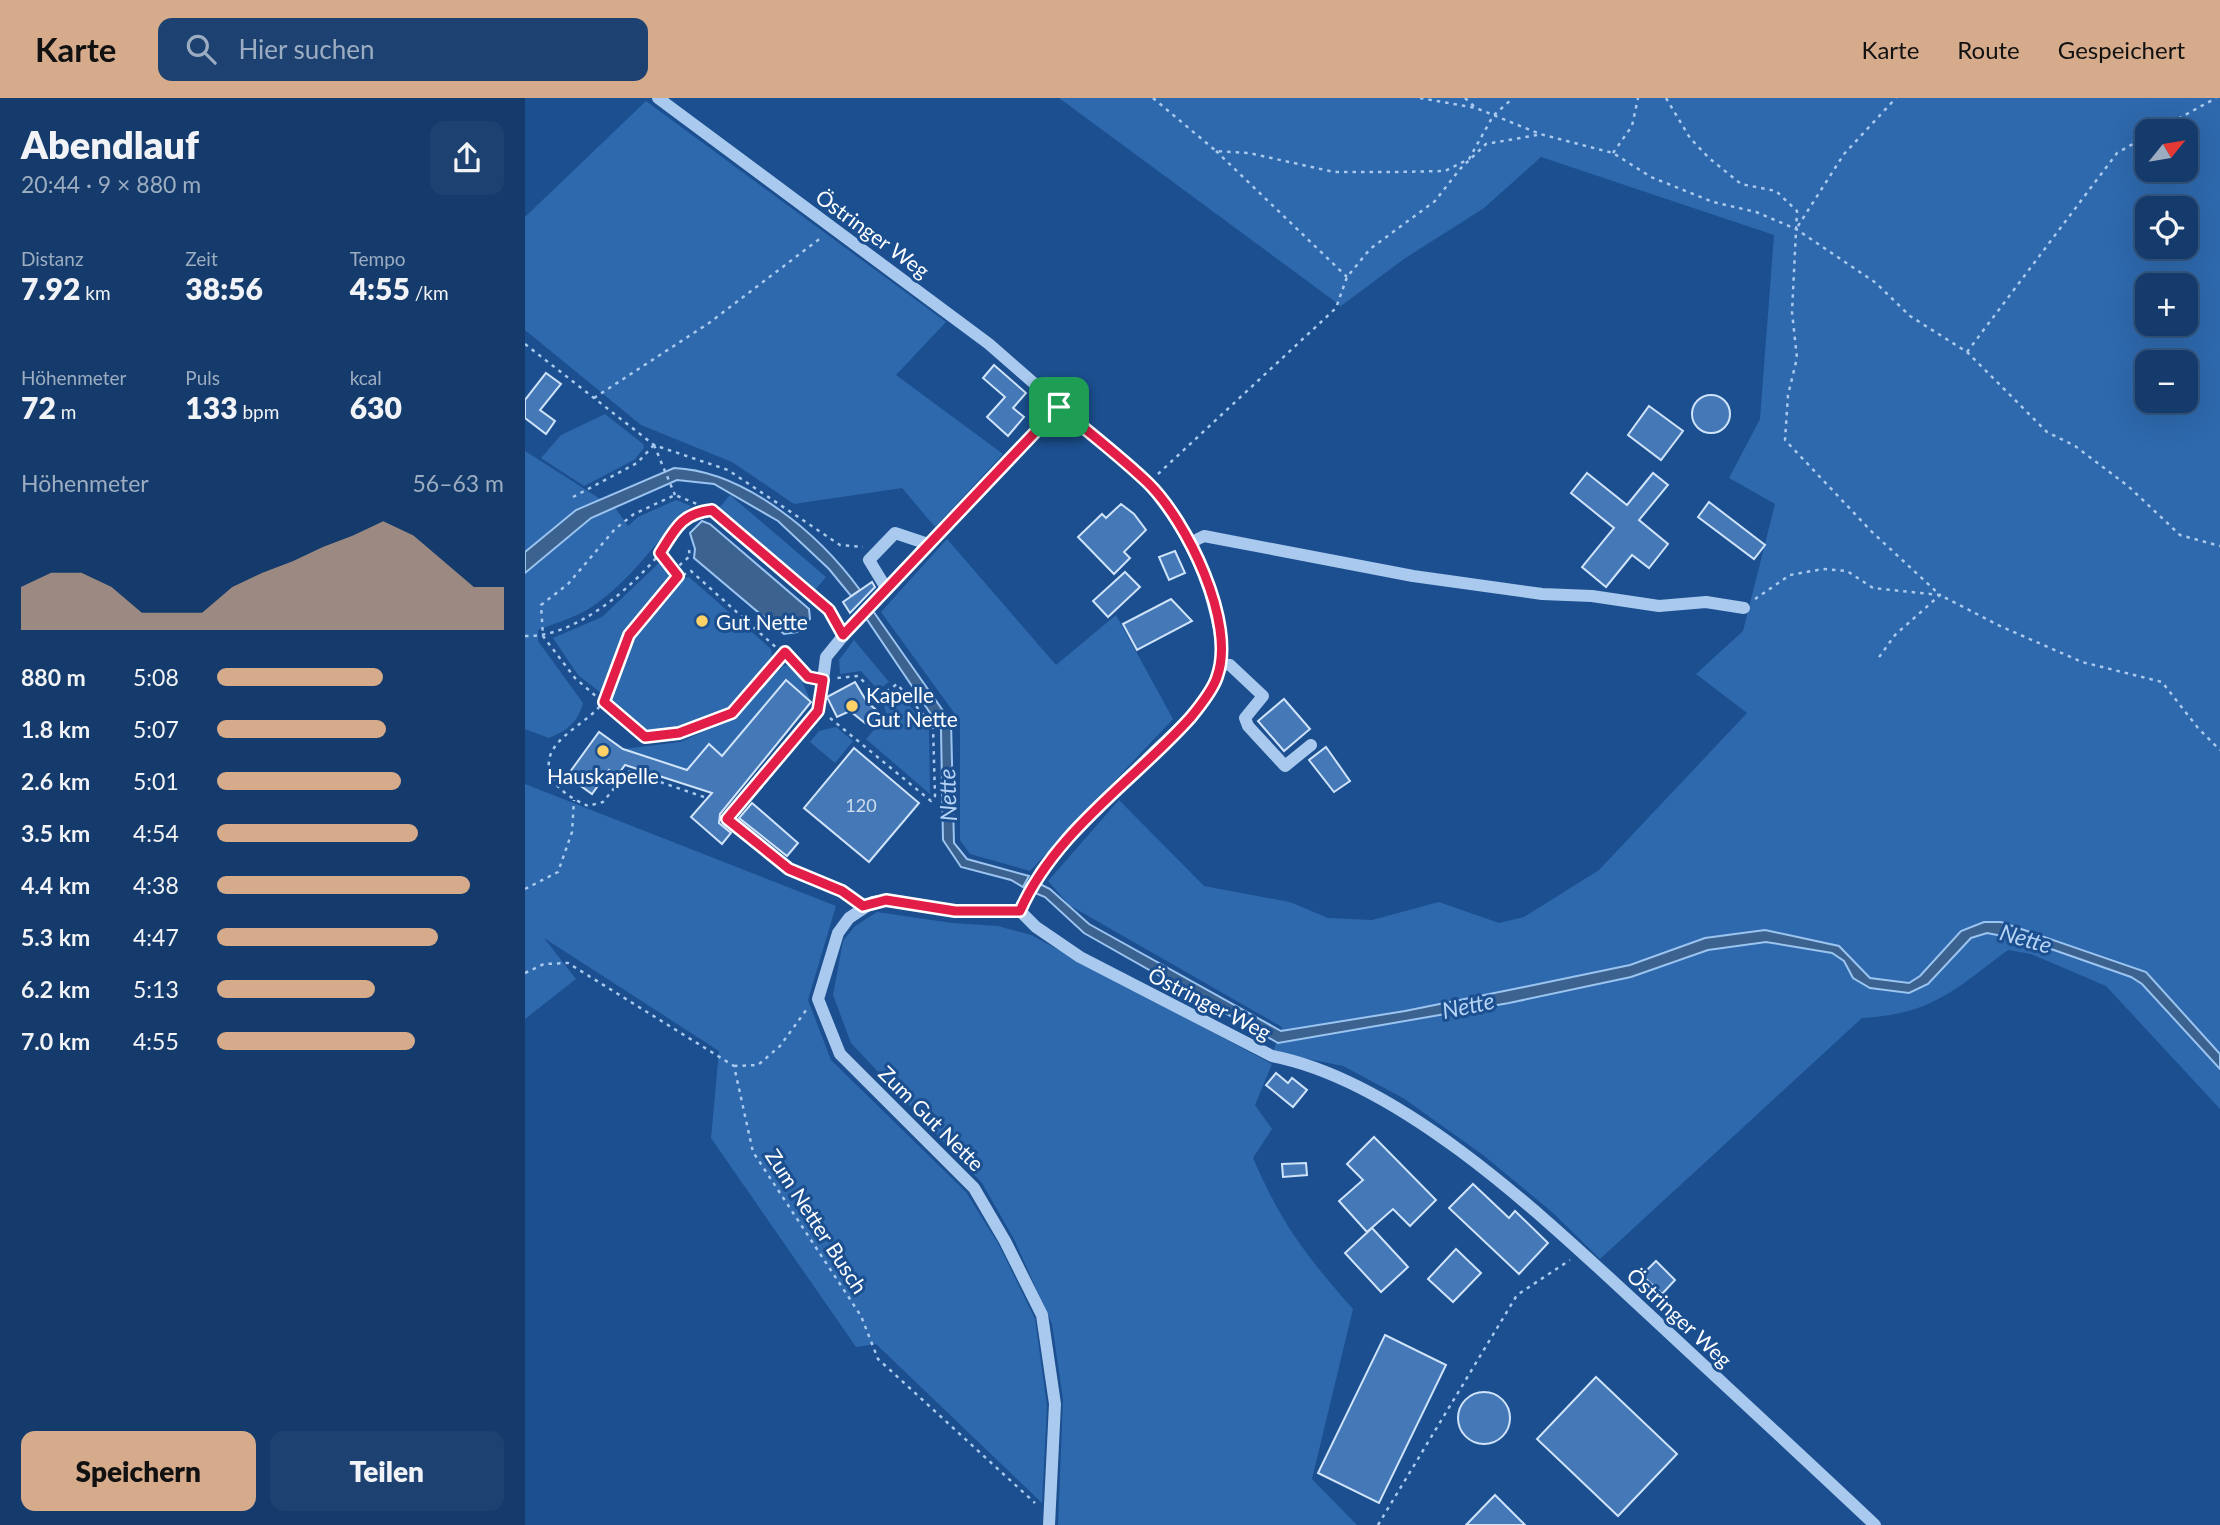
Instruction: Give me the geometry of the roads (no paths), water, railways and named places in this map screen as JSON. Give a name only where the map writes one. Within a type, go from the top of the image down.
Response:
[{"type":"street","name":"Östringer Weg","points":[[658,98],[989,344],[1148,483],[1168,506],[1190,543],[1204,575],[1216,615],[1220,664],[1212,687],[1191,716],[1094,812],[1048,865],[1025,898],[1020,911],[1036,927],[1080,957],[1272,1056],[1305,1062],[1340,1076],[1394,1107],[1474,1162],[1581,1252],[1875,1525]]},
{"type":"street","points":[[823,680],[826,657],[856,619],[1059,407]]},
{"type":"street","points":[[882,592],[869,560],[880,548],[895,533],[928,544]]},
{"type":"street","points":[[1190,543],[1205,536],[1413,576],[1542,594],[1592,596],[1659,606],[1706,602],[1744,608]]},
{"type":"street","points":[[1220,664],[1230,665],[1263,696],[1245,718],[1248,726],[1286,766],[1311,745]]},
{"type":"street","points":[[818,711],[727,819],[789,869],[842,891],[863,906],[886,900],[955,911],[1020,911]]},
{"type":"street","name":"Zum Gut Nette","points":[[863,906],[838,933],[818,999],[840,1054],[974,1188],[1005,1241],[1042,1315],[1055,1404],[1049,1525]]},
{"type":"water","points":[[674,468],[701,472],[754,493],[803,528],[860,590],[851,596],[829,569],[778,521],[714,484],[677,480],[591,518],[525,573],[525,552],[576,510]]},
{"type":"water","points":[[702,521],[710,524],[809,609],[810,619],[797,632],[784,634],[694,558],[695,549],[690,533]]},
{"type":"water","name":"Nette","points":[[873,611],[951,722],[954,843],[967,859],[1029,876],[1023,887],[1011,880],[961,867],[943,840],[941,729],[866,618]]},
{"type":"water","name":"Nette","points":[[1040,884],[1050,889],[1089,924],[1281,1031],[1405,1011],[1630,965],[1705,938],[1765,930],[1839,946],[1870,978],[1909,983],[1920,976],[1961,931],[1984,922],[2001,922],[2146,972],[2220,1054],[2220,1069],[2142,984],[2131,977],[2028,941],[1987,933],[1971,938],[1928,984],[1909,993],[1870,988],[1853,978],[1844,961],[1832,953],[1766,942],[1708,950],[1631,977],[1509,1003],[1278,1043],[1084,933],[1045,897],[1035,893]]},
{"type":"place","name":"Gut Nette","points":[[702,621]]},
{"type":"place","name":"Kapelle Gut Nette","points":[[852,706]]},
{"type":"place","name":"Hauskapelle","points":[[603,751]]}]
